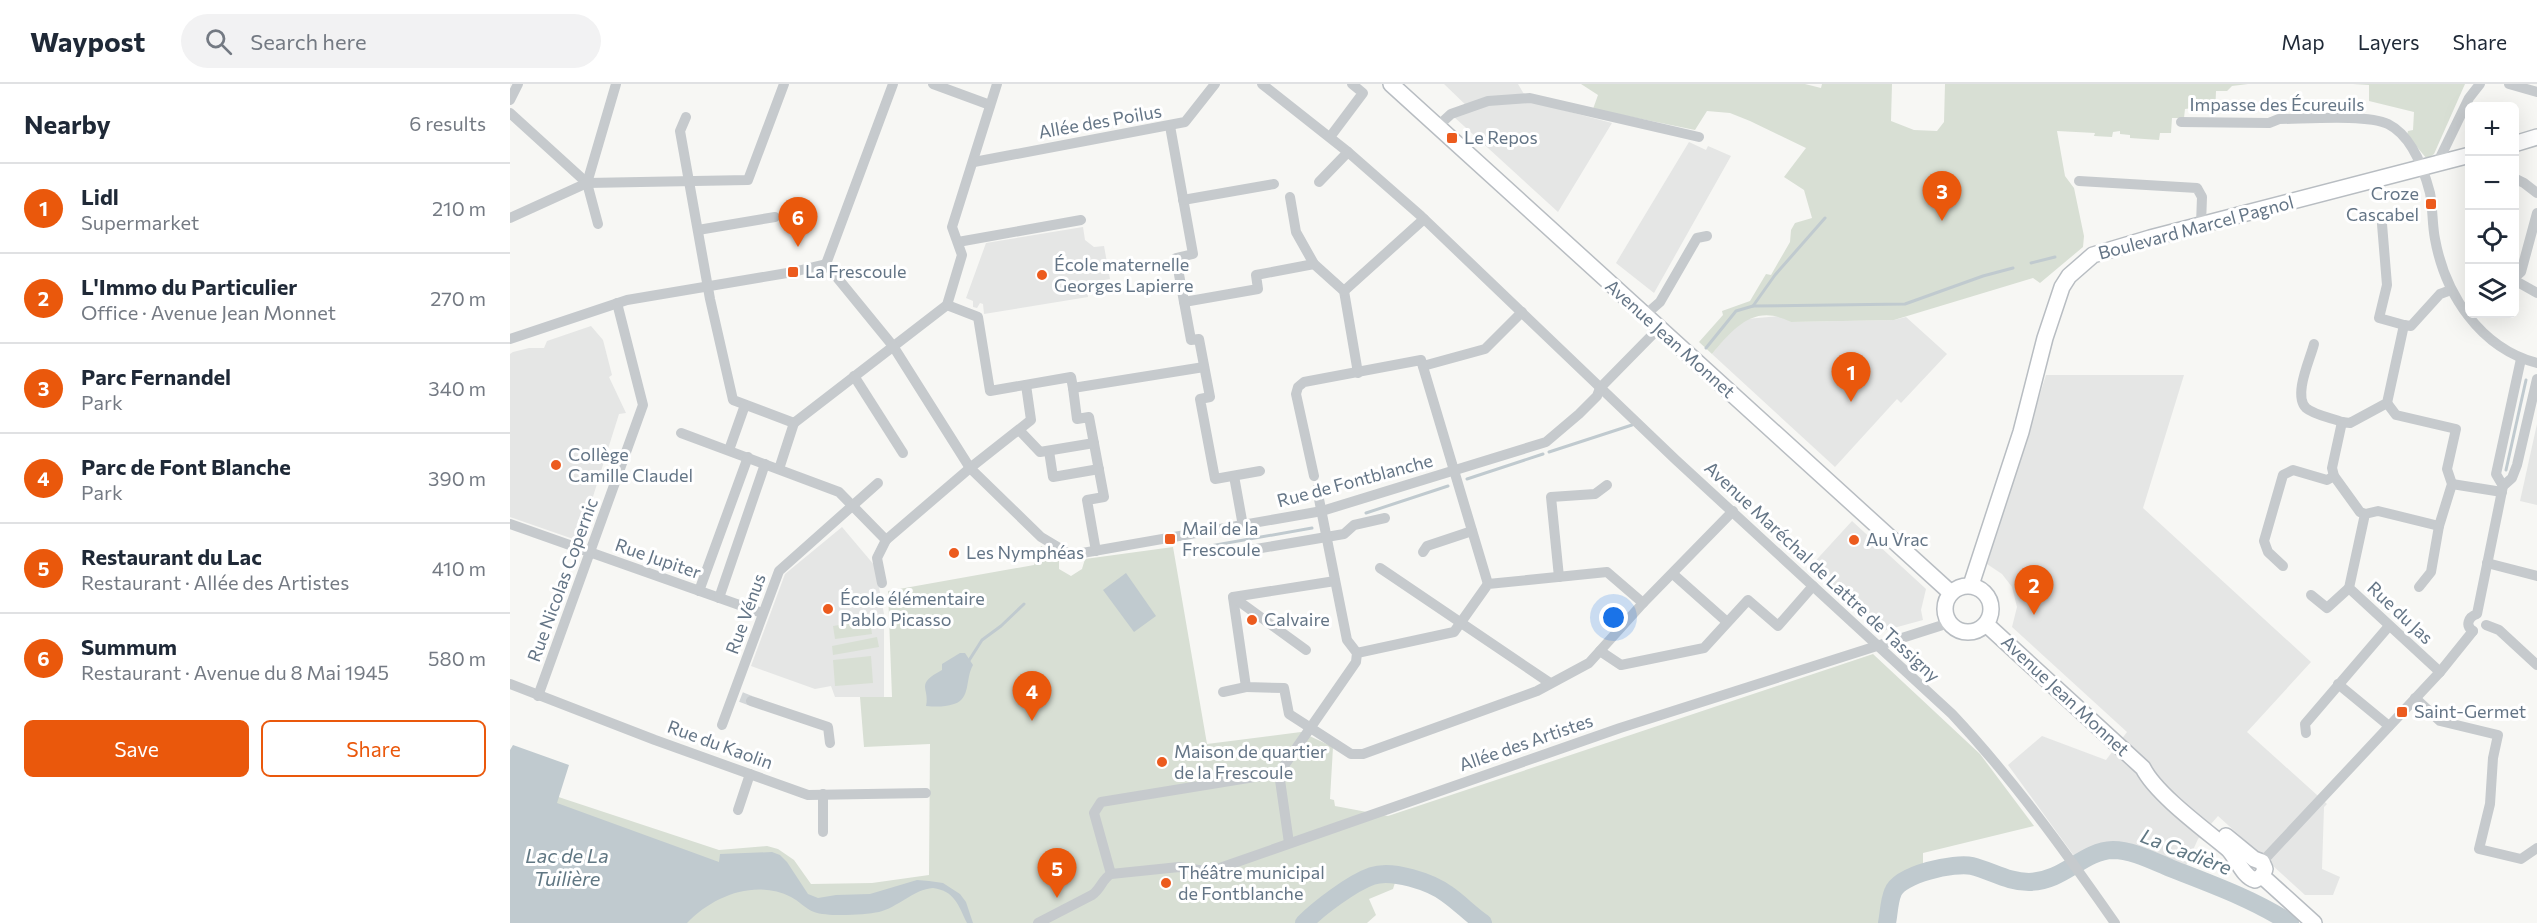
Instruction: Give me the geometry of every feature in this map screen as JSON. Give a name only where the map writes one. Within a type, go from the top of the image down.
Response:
[{"type":"street","points":[[510,99],[518,84]]},
{"type":"street","points":[[598,224],[587,183],[616,84]]},
{"type":"street","points":[[510,218],[587,183],[748,180],[784,84]]},
{"type":"street","points":[[510,339],[617,303],[826,264],[893,84]]},
{"type":"street","points":[[933,84],[990,105]]},
{"type":"street","points":[[779,469],[794,423],[947,305],[962,255],[952,226],[997,84]]},
{"type":"street","name":"Allée des Poilus","points":[[974,162],[1185,122],[1215,84]]},
{"type":"street","points":[[1262,84],[1330,137],[1424,219],[1344,291]]},
{"type":"street","points":[[1330,137],[1363,93],[1352,84]]},
{"type":"street","name":"Avenue Jean Monnet","points":[[1391,84],[1658,329],[1951,592]]},
{"type":"street","points":[[2437,164],[2469,98],[2480,84]]},
{"type":"street","points":[[2509,84],[2537,92]]},
{"type":"street","points":[[1438,126],[1450,114],[1488,101],[1530,98],[1699,137]]},
{"type":"street","points":[[510,113],[587,183]]},
{"type":"street","points":[[686,117],[680,131],[708,286],[733,400],[794,423]]},
{"type":"street","name":"Impasse des Écureuils","points":[[2181,122],[2269,123],[2279,119],[2354,119],[2387,123],[2399,131],[2418,158],[2430,195],[2439,256],[2451,290],[2465,306]]},
{"type":"street","points":[[1170,126],[1193,254],[1176,258],[1191,340],[1199,339],[1210,397],[1200,399],[1215,479],[1260,471]]},
{"type":"street","points":[[2519,142],[2537,137]]},
{"type":"street","points":[[1319,182],[1348,152]]},
{"type":"street","name":"Boulevard Marcel Pagnol","points":[[1971,585],[2021,432],[2045,338],[2062,287],[2069,276],[2093,255],[2201,224],[2465,156]]},
{"type":"street","points":[[2519,180],[2537,193]]},
{"type":"street","points":[[2079,181],[2191,185],[2197,188],[2202,197],[2201,224]]},
{"type":"street","points":[[1183,200],[1274,184]]},
{"type":"street","points":[[1290,197],[1296,232],[1314,264],[1344,291],[1358,373]]},
{"type":"street","points":[[2519,274],[2537,213]]},
{"type":"street","points":[[698,230],[775,218]]},
{"type":"street","name":"Avenue Maréchal de Lattre de Tassigny","points":[[1424,219],[1600,388],[1952,714],[1992,756],[2115,923]]},
{"type":"street","points":[[958,242],[1081,220]]},
{"type":"street","points":[[2382,224],[2387,285],[2379,318],[2411,327],[2440,294],[2451,290]]},
{"type":"street","points":[[1644,316],[1660,302],[1697,238],[1707,236]]},
{"type":"street","name":"Rue de Fontblanche","points":[[826,264],[893,346],[970,468],[1041,537],[1071,555],[1322,511],[1546,442],[1579,414],[1596,396],[1600,388],[1658,329]]},
{"type":"street","points":[[1184,302],[1258,289],[1256,275],[1314,264]]},
{"type":"street","points":[[2519,282],[2537,292]]},
{"type":"street","name":"Rue Nicolas Copernic","points":[[538,696],[643,405],[617,303]]},
{"type":"street","points":[[947,305],[978,317],[990,391],[1071,377],[1077,419],[1089,417],[1104,497],[1087,500],[1096,551]]},
{"type":"street","points":[[1423,366],[1485,350],[1522,312]]},
{"type":"street","name":"Impasse des Écureuils","points":[[2472,318],[2480,332],[2521,358],[2537,363]]},
{"type":"street","points":[[2404,325],[2387,403],[2396,415],[2456,429],[2447,469],[2451,484],[2439,526],[2431,572],[2419,587]]},
{"type":"street","points":[[2314,344],[2300,393],[2307,409],[2350,423],[2387,403]]},
{"type":"street","points":[[2502,489],[2496,474],[2521,358]]},
{"type":"street","points":[[1314,476],[1296,394],[1298,387],[1304,382],[1421,360],[1452,471],[1488,584]]},
{"type":"street","points":[[1073,388],[1204,367]]},
{"type":"street","points":[[855,376],[903,453]]},
{"type":"street","points":[[2477,614],[2502,489],[2512,478],[2517,465],[2537,379]]},
{"type":"street","points":[[882,583],[877,558],[886,540],[970,468],[1031,420],[1026,385]]},
{"type":"street","points":[[729,450],[745,405]]},
{"type":"street","points":[[2342,422],[2332,468],[2334,476],[2360,512],[2365,514],[2378,511],[2439,526]]},
{"type":"street","points":[[1019,430],[1040,452],[1094,443]]},
{"type":"street","points":[[681,433],[839,492],[886,540]]},
{"type":"street","points":[[1049,451],[1053,477],[1099,469]]},
{"type":"street","points":[[699,591],[748,458]]},
{"type":"street","points":[[718,598],[765,464]]},
{"type":"street","points":[[2283,567],[2268,552],[2264,541],[2283,475],[2293,470],[2327,480],[2334,476]]},
{"type":"street","points":[[1234,476],[1243,526]]},
{"type":"street","name":"Rue Vénus","points":[[722,725],[742,697],[762,613],[779,571],[878,483]]},
{"type":"street","points":[[2451,484],[2502,489]]},
{"type":"street","points":[[1559,577],[1551,497],[1595,494],[1607,485]]},
{"type":"street","points":[[1289,843],[1280,773],[1356,662],[1357,653],[1347,640],[1317,489]]},
{"type":"street","points":[[1223,692],[1246,687],[1284,688],[1289,714],[1351,754],[1363,754],[1473,715],[1537,691],[1589,663],[1643,603],[1733,511]]},
{"type":"street","name":"Rue du Jas","points":[[2365,514],[2349,588],[2440,672]]},
{"type":"street","points":[[1244,551],[1344,534],[1354,525],[1385,518]]},
{"type":"street","name":"Rue Jupiter","points":[[510,524],[762,613]]},
{"type":"street","points":[[1423,552],[1427,546],[1472,531]]},
{"type":"street","points":[[2487,562],[2537,576]]},
{"type":"street","points":[[1380,567],[1550,683]]},
{"type":"street","points":[[1357,653],[1454,632],[1488,584],[1607,572],[1643,603]]},
{"type":"street","points":[[1673,574],[1727,622]]},
{"type":"street","points":[[1233,597],[1335,581]]},
{"type":"street","points":[[1971,585],[1980,588],[1989,598],[1991,614],[1986,624],[1971,632],[1962,631],[1949,622],[1945,606],[1951,592],[1971,585]]},
{"type":"street","points":[[1600,651],[1621,665],[1704,648],[1748,600],[1778,626],[1813,586]]},
{"type":"street","points":[[2311,595],[2327,608],[2349,588]]},
{"type":"street","points":[[1233,597],[1306,650]]},
{"type":"street","points":[[1233,597],[1246,687]]},
{"type":"street","points":[[2477,614],[2484,617],[2486,625],[2481,631],[2474,631],[2469,627],[2468,621],[2471,616],[2477,614]]},
{"type":"street","name":"Allée des Artistes","points":[[1111,874],[1179,867],[1214,870],[1620,728],[1949,622]]},
{"type":"street","name":"Avenue Jean Monnet","points":[[1986,624],[2143,768],[2152,771],[2314,923]]},
{"type":"street","points":[[2486,625],[2499,630],[2537,665]]},
{"type":"street","points":[[2306,733],[2305,724],[2389,626]]},
{"type":"street","points":[[2256,867],[2440,672],[2474,631]]},
{"type":"street","name":"Rue du Kaolin","points":[[510,684],[808,795],[926,793]]},
{"type":"street","points":[[2338,684],[2389,726]]},
{"type":"street","points":[[742,697],[828,727],[830,743]]},
{"type":"street","points":[[2415,698],[2440,721],[2498,735],[2493,758],[2490,804],[2480,849],[2521,859],[2537,848]]},
{"type":"street","points":[[1038,923],[1092,895],[1099,890],[1105,878],[1111,874],[1094,813],[1101,802],[1280,773]]},
{"type":"street","points":[[738,810],[750,774]]},
{"type":"street","points":[[823,794],[823,832]]},
{"type":"shaded area","points":[[1444,84],[1518,84],[1528,101],[1612,123],[1558,212],[1453,116],[1471,110]]},
{"type":"shaded area","points":[[1581,84],[1805,84],[1821,88],[1822,84],[1892,84],[1891,121],[1914,130],[1937,131],[1944,122],[1945,84],[2248,84],[2232,86],[2227,91],[2216,91],[2215,116],[2209,116],[2209,106],[2185,109],[2184,118],[2172,118],[2171,133],[2160,133],[2159,140],[2130,138],[2130,135],[2120,134],[2120,131],[2113,132],[2112,137],[2094,136],[2095,133],[2057,131],[2065,176],[2074,188],[2084,236],[2083,247],[2040,283],[2033,278],[1894,320],[1791,322],[1766,315],[1756,317],[1737,327],[1712,354],[1699,342],[1723,315],[1722,311],[1750,301],[1766,274],[1771,275],[1790,242],[1791,230],[1795,223],[1812,218],[1804,190],[1784,177],[1806,148],[1730,113],[1707,111],[1695,130],[1593,109],[1598,95]]},
{"type":"shaded area","points":[[2353,84],[2465,84],[2434,154],[2427,159],[2407,135],[2408,131],[2413,130],[2414,112],[2369,101],[2369,85]]},
{"type":"shaded area","points":[[1689,142],[1706,150],[1708,146],[1731,156],[1654,293],[1616,263]]},
{"type":"shaded area","name":"École maternelle Georges Lapierre","points":[[1083,227],[1085,240],[1094,247],[1104,246],[1110,279],[1093,282],[1093,285],[1087,286],[1088,297],[984,314],[983,304],[980,303],[977,308],[973,307],[973,301],[966,298],[986,243]]},
{"type":"shaded area","points":[[1781,316],[1791,322],[1894,320],[1906,317],[1947,354],[1901,403],[1897,399],[1835,467],[1712,354],[1735,326],[1746,319]]},
{"type":"shaded area","name":"Collège Camille Claudel","points":[[591,326],[603,340],[612,375],[609,377],[626,413],[619,414],[579,541],[510,517],[510,354],[529,348],[544,348],[547,341]]},
{"type":"shaded area","points":[[2046,375],[2184,375],[2143,508],[2311,662],[2247,732],[2327,804],[2324,807],[2322,869],[2340,877],[2333,895],[2305,895],[2218,816],[2198,839],[2184,870],[2114,848],[2077,860],[2008,765],[2042,736],[2106,760],[2127,732],[2012,627],[2017,607],[2012,587],[2002,574],[1987,564]]},
{"type":"shaded area","points":[[2537,424],[2537,505],[2520,501]]},
{"type":"shaded area","points":[[1852,521],[1926,589],[1921,610],[1923,620],[1879,632],[1809,568]]},
{"type":"shaded area","name":"École élémentaire Pablo Picasso","points":[[842,527],[875,566],[884,614],[884,697],[835,697],[831,686],[815,689],[751,666],[785,574]]},
{"type":"shaded area","points":[[1041,546],[1059,556],[1059,569],[1071,576],[1082,569],[1085,559],[1173,547],[1207,744],[1301,732],[1333,747],[1330,799],[1334,800],[1335,806],[1388,816],[1873,654],[1980,754],[2034,826],[1923,853],[1923,871],[1912,874],[1898,883],[1891,896],[1885,923],[1489,923],[1448,890],[1399,870],[1393,889],[1369,899],[1376,915],[1367,923],[510,923],[510,781],[719,850],[767,846],[778,849],[794,860],[811,884],[872,883],[929,875],[930,744],[864,747],[860,697],[892,697],[888,591],[1034,565]]},
{"type":"shaded area","points":[[870,620],[872,634],[835,639],[833,626]]},
{"type":"shaded area","points":[[877,637],[879,647],[833,655],[832,646]]},
{"type":"shaded area","points":[[871,656],[873,683],[835,686],[833,660]]},
{"type":"water","points":[[1126,573],[1156,616],[1134,632],[1103,590]]},
{"type":"water","points":[[960,653],[965,653],[973,665],[963,698],[950,705],[926,706],[925,686],[928,679],[942,670],[942,664]]},
{"type":"water","name":"Lac de La Tuilière","points":[[513,745],[569,765],[557,803],[719,862],[720,854],[772,852],[780,855],[787,862],[808,894],[818,898],[870,894],[917,880],[943,883],[960,894],[966,902],[973,923],[967,923],[951,896],[933,888],[919,892],[886,910],[864,914],[820,914],[811,911],[791,897],[777,892],[749,890],[722,898],[697,913],[687,923],[510,923],[510,750]]},
{"type":"waterway","points":[[1753,306],[1775,275],[1825,218]]},
{"type":"waterway","points":[[2031,263],[2055,257]]},
{"type":"waterway","points":[[1706,348],[1736,311],[1753,306],[1905,304],[1983,276],[2013,268]]},
{"type":"waterway","points":[[2506,470],[2526,380]]},
{"type":"waterway","points":[[1549,452],[1632,425]]},
{"type":"waterway","points":[[1467,479],[1543,454]]},
{"type":"waterway","points":[[1366,513],[1448,486]]},
{"type":"waterway","points":[[1210,546],[1312,528]]},
{"type":"waterway","points":[[968,662],[982,640],[1024,604]]},
{"type":"waterway","name":"La Cadière","points":[[1887,923],[1893,892],[1906,880],[1929,871],[1964,865],[2021,882],[2029,882],[2053,877],[2092,855],[2113,850],[2142,856],[2216,886],[2247,899],[2290,923]]},
{"type":"waterway","name":"La Cadière","points":[[1304,923],[1327,903],[1355,884],[1380,874],[1400,875],[1440,889],[1483,923]]},
{"type":"tunnel","points":[[741,697],[751,701]]},
{"type":"place","name":"Le Repos","points":[[1452,138]]},
{"type":"place","name":"Croze Cascabel","points":[[2431,204]]},
{"type":"place","name":"Parc Fernandel","points":[[1942,221]]},
{"type":"place","name":"Summum","points":[[798,247]]},
{"type":"place","name":"La Frescoule","points":[[793,272]]},
{"type":"place","name":"École maternelle Georges Lapierre","points":[[1042,275]]},
{"type":"place","name":"Lidl","points":[[1851,402]]},
{"type":"place","name":"Collège Camille Claudel","points":[[556,465]]},
{"type":"place","name":"Mail de la Frescoule","points":[[1170,539]]},
{"type":"place","name":"Au Vrac","points":[[1854,540]]},
{"type":"place","name":"Les Nymphéas","points":[[954,553]]},
{"type":"place","name":"École élémentaire Pablo Picasso","points":[[828,609]]},
{"type":"place","name":"L'Immo du Particulier","points":[[2034,615]]},
{"type":"place","name":"Calvaire","points":[[1252,620]]},
{"type":"place","name":"Saint-Germet","points":[[2402,712]]},
{"type":"place","name":"Parc de Font Blanche","points":[[1032,721]]},
{"type":"place","name":"Maison de quartier de la Frescoule","points":[[1162,762]]},
{"type":"place","name":"Théâtre municipal de Fontblanche","points":[[1166,883]]},
{"type":"place","name":"Restaurant du Lac","points":[[1057,898]]}]
